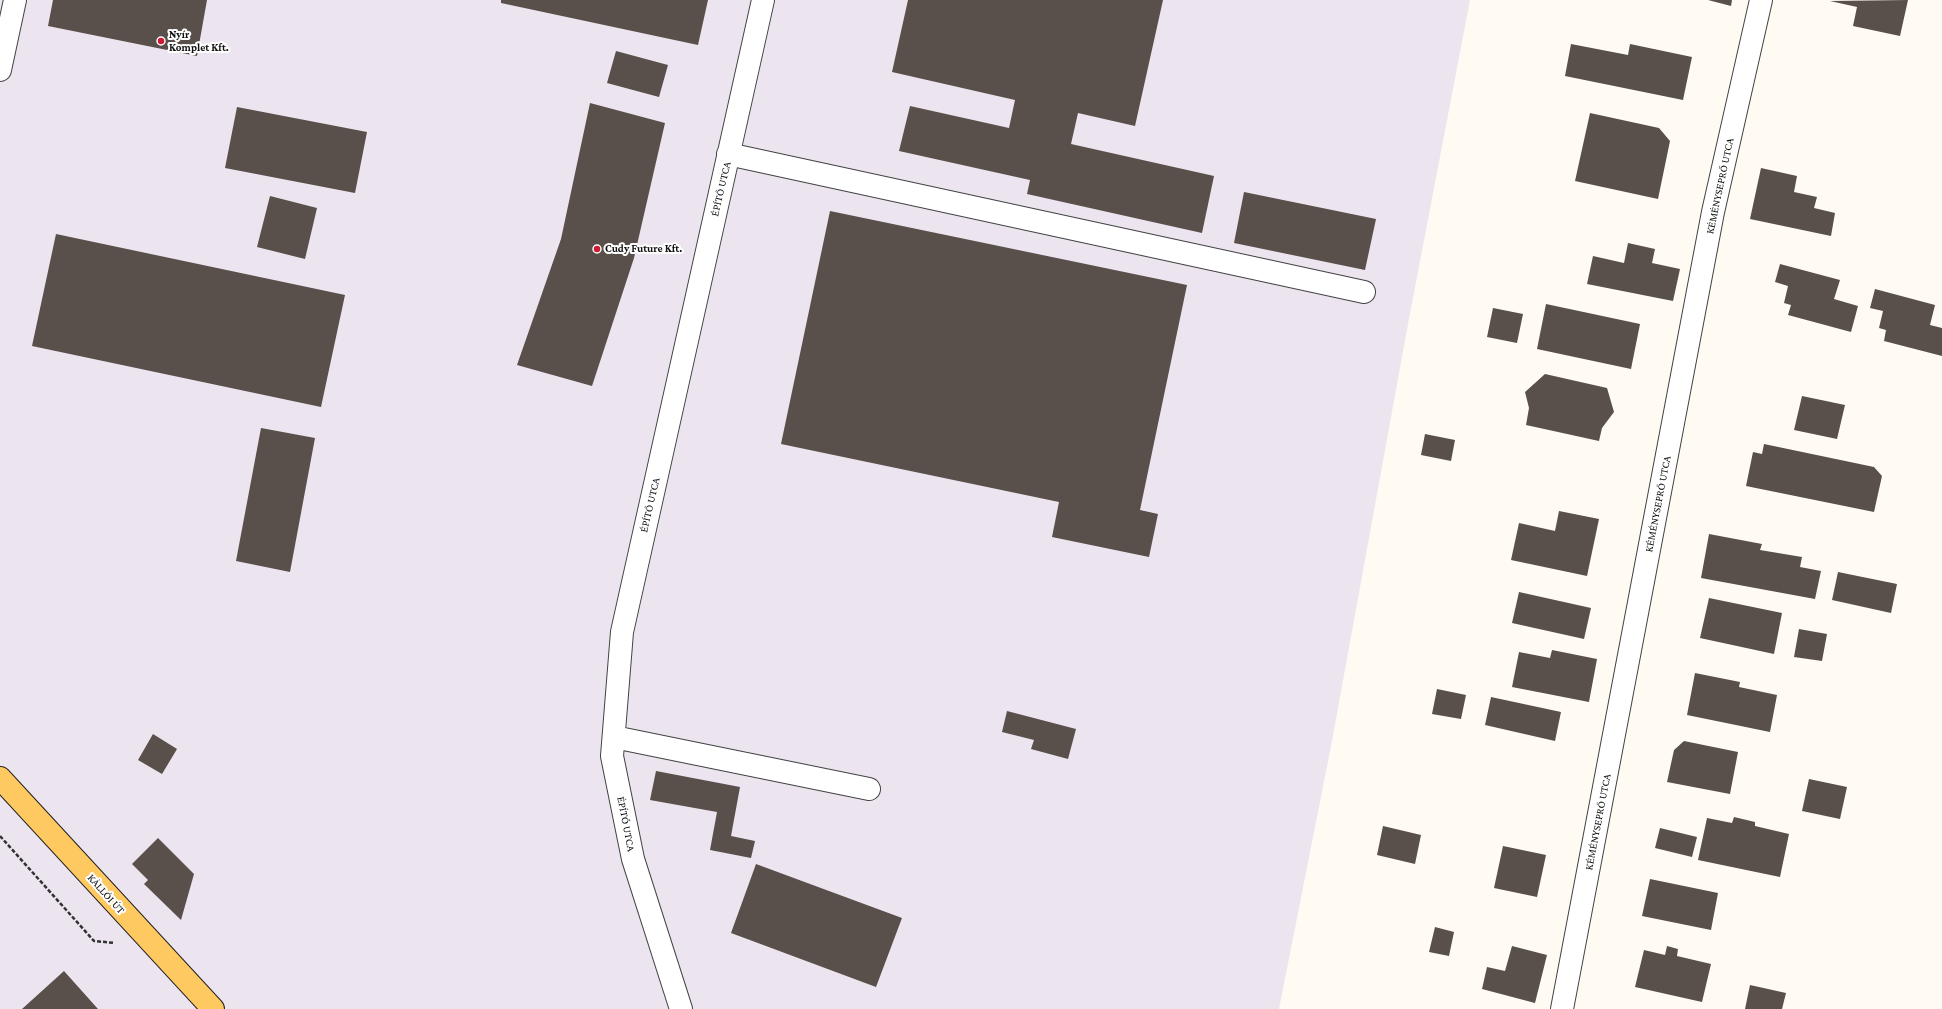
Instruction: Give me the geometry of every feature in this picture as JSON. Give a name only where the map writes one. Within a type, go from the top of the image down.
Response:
[{"type":"main road","name":"KÁLLÓI ÚT","points":[[0,778],[213,1009]]},
{"type":"street","points":[[0,70],[14,0]]},
{"type":"street","name":"ÉPÍTŐ UTCA","points":[[681,1009],[633,859],[612,756],[622,632],[763,0]]},
{"type":"street","name":"KÉMÉNYSEPRŐ UTCA","points":[[1562,1009],[1714,212],[1761,0]]},
{"type":"street","points":[[728,154],[1364,292]]},
{"type":"street","points":[[614,737],[868,789]]},
{"type":"path","points":[[0,836],[94,941],[114,944],[135,926]]},
{"type":"shaded area","points":[[0,0],[1470,0],[1408,324],[1332,741],[1279,1009],[0,1009]]},
{"type":"building","name":"Nyír Komplet Kft.","points":[[53,0],[207,0],[197,56],[48,26]]},
{"type":"building","points":[[501,0],[708,0],[698,45],[501,3]]},
{"type":"building","points":[[908,0],[1163,0],[1135,126],[1078,113],[1071,144],[1214,176],[1202,233],[1027,194],[1030,180],[899,151],[910,106],[1009,128],[1015,100],[892,72]]},
{"type":"building","points":[[1708,0],[1732,0],[1731,6]]},
{"type":"building","points":[[1908,0],[1900,36],[1853,26],[1857,7],[1830,1]]},
{"type":"building","points":[[1571,44],[1628,55],[1630,44],[1692,57],[1683,100],[1565,76]]},
{"type":"building","points":[[616,51],[668,65],[659,97],[607,83]]},
{"type":"building","name":"Cudy Future Kft.","points":[[590,103],[665,123],[634,258],[592,386],[517,365],[561,239]]},
{"type":"building","points":[[237,107],[367,132],[355,193],[225,168]]},
{"type":"building","points":[[1590,113],[1659,128],[1670,141],[1658,199],[1575,181]]},
{"type":"building","points":[[1761,168],[1797,176],[1794,192],[1817,197],[1814,208],[1835,213],[1831,236],[1750,219]]},
{"type":"building","points":[[1244,192],[1376,219],[1365,270],[1234,243]]},
{"type":"building","points":[[270,196],[317,208],[305,259],[257,247]]},
{"type":"building","points":[[830,211],[1187,285],[1140,510],[1158,514],[1149,557],[1052,537],[1059,502],[781,444]]},
{"type":"building","points":[[56,234],[345,295],[321,407],[32,346]]},
{"type":"building","points":[[1628,243],[1655,249],[1652,263],[1680,269],[1673,301],[1587,284],[1593,256],[1624,263]]},
{"type":"building","points":[[1780,264],[1840,280],[1834,299],[1858,306],[1851,332],[1788,315],[1791,305],[1784,303],[1788,286],[1775,282]]},
{"type":"building","points":[[1875,289],[1935,305],[1930,325],[1942,328],[1942,356],[1884,341],[1886,330],[1879,328],[1883,311],[1870,308]]},
{"type":"building","points":[[1546,304],[1640,324],[1631,369],[1537,349]]},
{"type":"building","points":[[1493,308],[1523,314],[1517,343],[1487,337]]},
{"type":"building","points":[[1545,374],[1607,388],[1614,412],[1602,428],[1599,441],[1526,425],[1529,408],[1525,392]]},
{"type":"building","points":[[1802,396],[1845,405],[1837,439],[1794,430]]},
{"type":"building","points":[[261,428],[315,438],[290,572],[236,561]]},
{"type":"building","points":[[1425,434],[1455,440],[1451,461],[1421,455]]},
{"type":"building","points":[[1764,444],[1874,467],[1882,476],[1874,512],[1746,486],[1753,452],[1762,454]]},
{"type":"building","points":[[1559,511],[1599,519],[1587,576],[1511,560],[1519,523],[1555,531]]},
{"type":"building","points":[[1709,534],[1762,544],[1760,550],[1802,557],[1800,567],[1821,571],[1815,599],[1701,578]]},
{"type":"building","points":[[1838,572],[1897,584],[1891,613],[1832,600]]},
{"type":"building","points":[[1519,592],[1591,608],[1584,639],[1512,623]]},
{"type":"building","points":[[1709,598],[1782,613],[1774,654],[1700,638]]},
{"type":"building","points":[[1799,629],[1827,634],[1822,661],[1794,657]]},
{"type":"building","points":[[1552,650],[1597,659],[1589,702],[1512,687],[1519,652],[1550,658]]},
{"type":"building","points":[[1695,673],[1740,682],[1739,687],[1777,695],[1770,732],[1687,715]]},
{"type":"building","points":[[1437,689],[1466,695],[1461,719],[1432,714]]},
{"type":"building","points":[[1491,697],[1561,712],[1555,741],[1485,725]]},
{"type":"building","points":[[1007,711],[1076,729],[1068,759],[1031,749],[1034,740],[1002,732]]},
{"type":"building","points":[[153,734],[177,749],[162,774],[138,760]]},
{"type":"building","points":[[1684,741],[1738,752],[1730,794],[1667,782],[1674,750]]},
{"type":"building","points":[[656,771],[740,787],[731,836],[755,841],[751,858],[710,850],[717,812],[650,800]]},
{"type":"building","points":[[1809,779],[1847,787],[1840,819],[1802,811]]},
{"type":"building","points":[[1734,817],[1755,822],[1755,826],[1789,834],[1780,877],[1698,860],[1707,818],[1732,823]]},
{"type":"building","points":[[1383,826],[1421,835],[1415,864],[1377,855]]},
{"type":"building","points":[[1660,828],[1697,837],[1692,857],[1655,848]]},
{"type":"building","points":[[158,838],[194,874],[181,920],[144,884],[148,880],[132,864]]},
{"type":"building","points":[[1503,846],[1546,855],[1537,897],[1494,888]]},
{"type":"building","points":[[756,864],[902,918],[876,987],[731,933]]},
{"type":"building","points":[[1650,879],[1718,893],[1711,930],[1642,916]]},
{"type":"building","points":[[1435,927],[1454,932],[1449,956],[1429,952]]},
{"type":"building","points":[[1512,946],[1547,955],[1535,1003],[1482,989],[1487,967],[1505,971]]},
{"type":"building","points":[[1667,946],[1678,949],[1677,956],[1711,964],[1702,1002],[1635,987],[1644,950],[1665,955]]},
{"type":"building","points":[[64,971],[98,1009],[22,1009]]},
{"type":"building","points":[[1750,985],[1786,993],[1782,1009],[1745,1009]]},
{"type":"place","name":"Nyír Komplet Kft.","points":[[161,41]]},
{"type":"place","name":"Cudy Future Kft.","points":[[597,249]]}]
